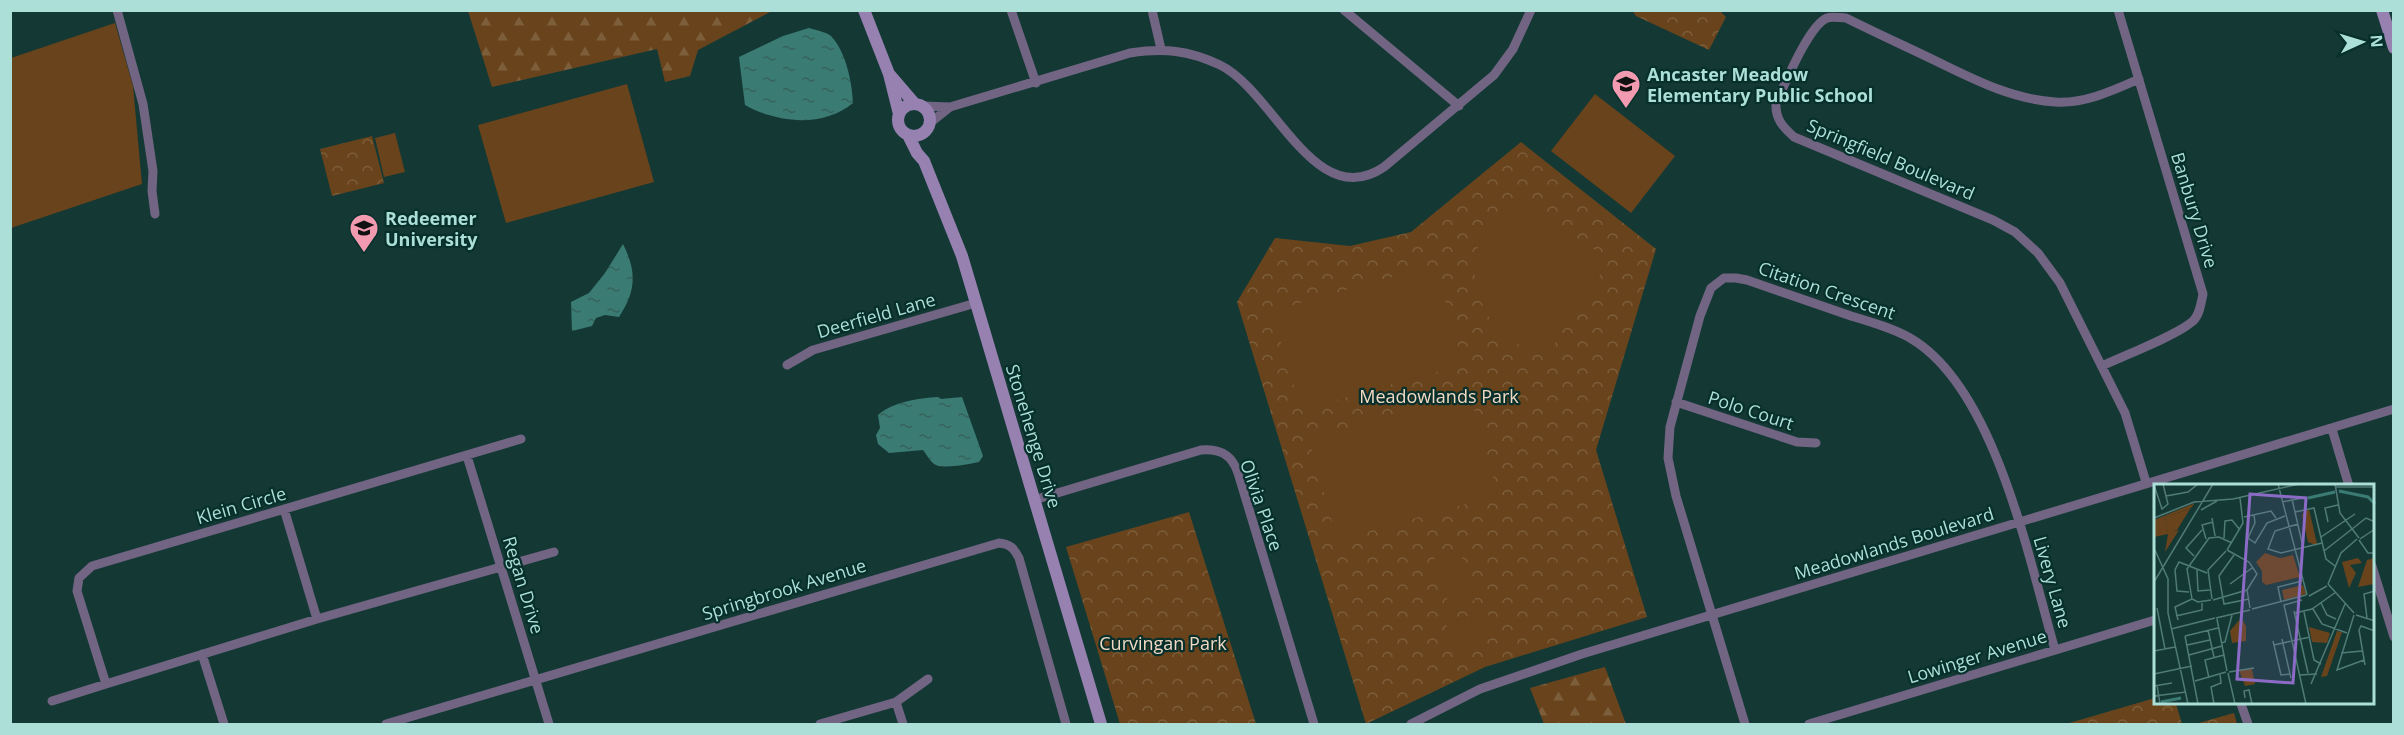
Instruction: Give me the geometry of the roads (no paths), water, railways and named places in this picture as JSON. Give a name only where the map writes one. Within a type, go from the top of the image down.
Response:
[{"type":"street","points":[[117,10],[143,104],[153,171],[152,191],[155,214]]},
{"type":"street","points":[[864,10],[889,74],[899,114],[898,124],[908,135],[918,135],[950,107]]},
{"type":"street","points":[[1011,10],[1036,83]]},
{"type":"street","points":[[1152,10],[1161,49]]},
{"type":"street","points":[[1344,10],[1459,106]]},
{"type":"street","points":[[899,114],[905,106],[950,107],[1130,53],[1161,49],[1188,53],[1221,66],[1249,86],[1316,164],[1340,176],[1357,177],[1374,174],[1494,75],[1513,50],[1531,10]]},
{"type":"street","name":"Banbury Drive","points":[[2102,366],[2177,331],[2193,321],[2200,309],[2203,294],[2118,10]]},
{"type":"street","points":[[2382,10],[2394,48]]},
{"type":"street","name":"Springfield Boulevard","points":[[2139,79],[2110,92],[2085,99],[2057,102],[2026,98],[1992,88],[1846,18],[1829,16],[1809,36],[1776,103],[1775,114],[1782,126],[1794,137],[1993,220],[2015,232],[2038,253],[2060,283],[2125,413],[2146,482]]},
{"type":"street","points":[[889,74],[929,114],[928,126]]},
{"type":"street","name":"Stonehenge Drive","points":[[924,161],[928,126]]},
{"type":"street","name":"Stonehenge Drive","points":[[908,135],[924,161],[955,237],[1101,724]]},
{"type":"street","name":"Citation Crescent","points":[[1745,724],[1676,496],[1668,458],[1670,428],[1700,316],[1711,288],[1724,278],[1747,280],[1892,329],[1925,348],[1948,368],[1969,398],[1993,448],[2018,523]]},
{"type":"street","name":"Deerfield Lane","points":[[788,364],[813,350],[976,303]]},
{"type":"street","name":"Polo Court","points":[[1676,402],[1797,442],[1816,443]]},
{"type":"street","name":"Meadowlands Boulevard","points":[[1411,724],[1447,705],[1507,679],[1582,654],[2394,409]]},
{"type":"street","points":[[2332,429],[2348,484]]},
{"type":"street","name":"Klein Circle","points":[[106,684],[77,591],[79,578],[92,566],[521,439]]},
{"type":"street","name":"Olivia Place","points":[[1034,500],[1201,450],[1213,449],[1225,453],[1235,465],[1238,473],[1314,724]]},
{"type":"street","name":"Regan Drive","points":[[467,456],[549,724]]},
{"type":"street","points":[[284,509],[317,619]]},
{"type":"street","name":"Livery Lane","points":[[2018,523],[2055,650]]},
{"type":"street","name":"Springbrook Avenue","points":[[386,724],[999,543],[1008,544],[1016,550],[1019,558],[1066,724]]},
{"type":"street","points":[[52,700],[317,619],[554,552]]},
{"type":"street","points":[[2374,569],[2394,637]]},
{"type":"street","name":"Lowinger Avenue","points":[[1809,724],[2154,620]]},
{"type":"street","points":[[202,654],[224,724]]},
{"type":"street","points":[[820,724],[896,702],[928,679]]},
{"type":"street","points":[[896,702],[903,724]]},
{"type":"street","points":[[2241,705],[2248,724]]},
{"type":"water","points":[[809,28],[831,36],[841,50],[847,68],[853,103],[828,116],[800,120],[771,116],[745,105],[739,57],[783,36]]},
{"type":"water","points":[[623,244],[631,264],[633,281],[625,308],[619,317],[605,315],[596,318],[592,326],[572,331],[571,302],[589,293]]},
{"type":"water","points":[[938,397],[941,399],[962,397],[983,456],[979,462],[940,466],[932,463],[923,450],[889,453],[878,444],[876,435],[880,428],[878,415],[899,404]]},
{"type":"place","name":"Ancaster Meadow Elementary Public School","points":[[1626,110]]},
{"type":"place","name":"Redeemer University","points":[[364,254]]},
{"type":"park label","name":"Meadowlands Park","points":[[1439,396]]},
{"type":"park label","name":"Curvingan Park","points":[[1163,643]]}]
